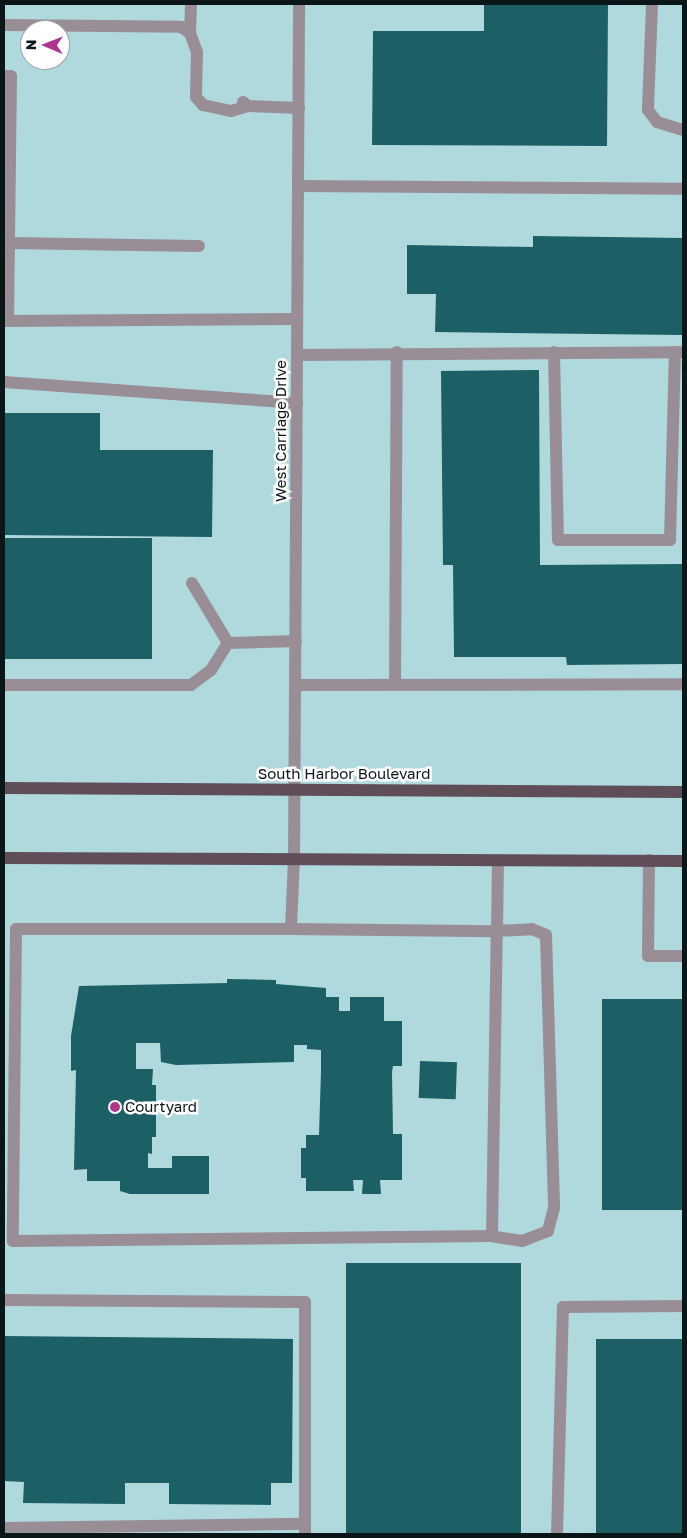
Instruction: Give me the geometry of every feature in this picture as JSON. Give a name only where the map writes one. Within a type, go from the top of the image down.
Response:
[{"type":"main road","name":"South Harbor Boulevard","points":[[4,788],[683,792]]},
{"type":"main road","points":[[4,858],[683,861]]},
{"type":"street","points":[[191,4],[190,33],[197,52],[196,97],[203,105],[224,106],[231,102],[248,106],[298,108]]},
{"type":"street","name":"West Carriage Drive","points":[[291,929],[294,859],[296,685],[299,4]]},
{"type":"street","points":[[652,4],[648,110],[657,122],[683,130]]},
{"type":"street","points":[[4,25],[181,27],[190,33]]},
{"type":"street","points":[[4,76],[12,76],[6,321],[298,319]]},
{"type":"street","points":[[298,186],[683,189]]},
{"type":"street","points":[[9,243],[199,246]]},
{"type":"street","points":[[297,355],[397,352],[554,352],[679,352],[670,540],[558,540],[554,352]]},
{"type":"street","points":[[395,684],[397,352]]},
{"type":"street","points":[[4,382],[297,402]]},
{"type":"street","points":[[192,583],[228,643]]},
{"type":"street","points":[[228,643],[296,641]]},
{"type":"street","points":[[4,685],[191,685],[211,670],[228,643]]},
{"type":"street","points":[[296,685],[683,684]]},
{"type":"street","points":[[492,1236],[498,860]]},
{"type":"street","points":[[649,860],[648,956],[683,956]]},
{"type":"street","points":[[16,929],[291,929],[497,931],[532,929],[546,935],[554,1208],[548,1230],[522,1241],[492,1236],[13,1241],[16,929]]},
{"type":"street","points":[[4,1300],[305,1302],[305,1529],[4,1528]]},
{"type":"street","points":[[557,1534],[562,1308],[683,1306]]},
{"type":"shaded area","points":[[4,4],[683,4],[683,1534],[4,1534]]},
{"type":"building","points":[[484,4],[608,4],[607,146],[372,145],[373,31],[484,31]]},
{"type":"building","points":[[533,236],[683,238],[683,335],[435,332],[436,294],[407,294],[407,245],[533,247]]},
{"type":"building","points":[[539,370],[540,565],[683,564],[683,664],[567,665],[566,657],[454,657],[453,565],[443,565],[441,371]]},
{"type":"building","points":[[4,413],[100,413],[100,450],[213,450],[212,537],[4,535]]},
{"type":"building","points":[[4,538],[152,538],[152,659],[4,659]]},
{"type":"building","name":"Courtyard","points":[[227,979],[276,980],[276,984],[326,988],[326,997],[339,997],[339,1011],[350,1011],[350,997],[384,997],[384,1021],[402,1021],[402,1066],[393,1066],[392,1072],[393,1134],[402,1134],[402,1180],[380,1180],[381,1194],[362,1194],[363,1180],[353,1180],[354,1191],[306,1191],[306,1178],[301,1178],[301,1148],[306,1148],[306,1135],[319,1135],[321,1071],[321,1050],[307,1049],[307,1045],[294,1045],[294,1062],[176,1065],[161,1062],[160,1043],[136,1043],[136,1069],[153,1069],[152,1085],[156,1085],[156,1137],[152,1137],[152,1154],[148,1153],[148,1168],[172,1168],[172,1156],[209,1156],[209,1194],[130,1194],[120,1191],[120,1181],[87,1181],[87,1169],[74,1170],[76,1070],[71,1071],[71,1036],[79,986],[227,983]]},
{"type":"building","points":[[602,999],[683,999],[683,1210],[602,1210]]},
{"type":"building","points":[[420,1061],[457,1062],[456,1099],[419,1098]]},
{"type":"building","points":[[346,1263],[521,1263],[521,1534],[346,1534]]},
{"type":"building","points":[[4,1336],[293,1339],[292,1483],[271,1483],[271,1505],[169,1504],[169,1483],[125,1483],[125,1504],[23,1503],[24,1482],[4,1481]]},
{"type":"building","points":[[596,1339],[683,1339],[683,1534],[596,1534]]},
{"type":"place","name":"Courtyard","points":[[115,1107]]}]
